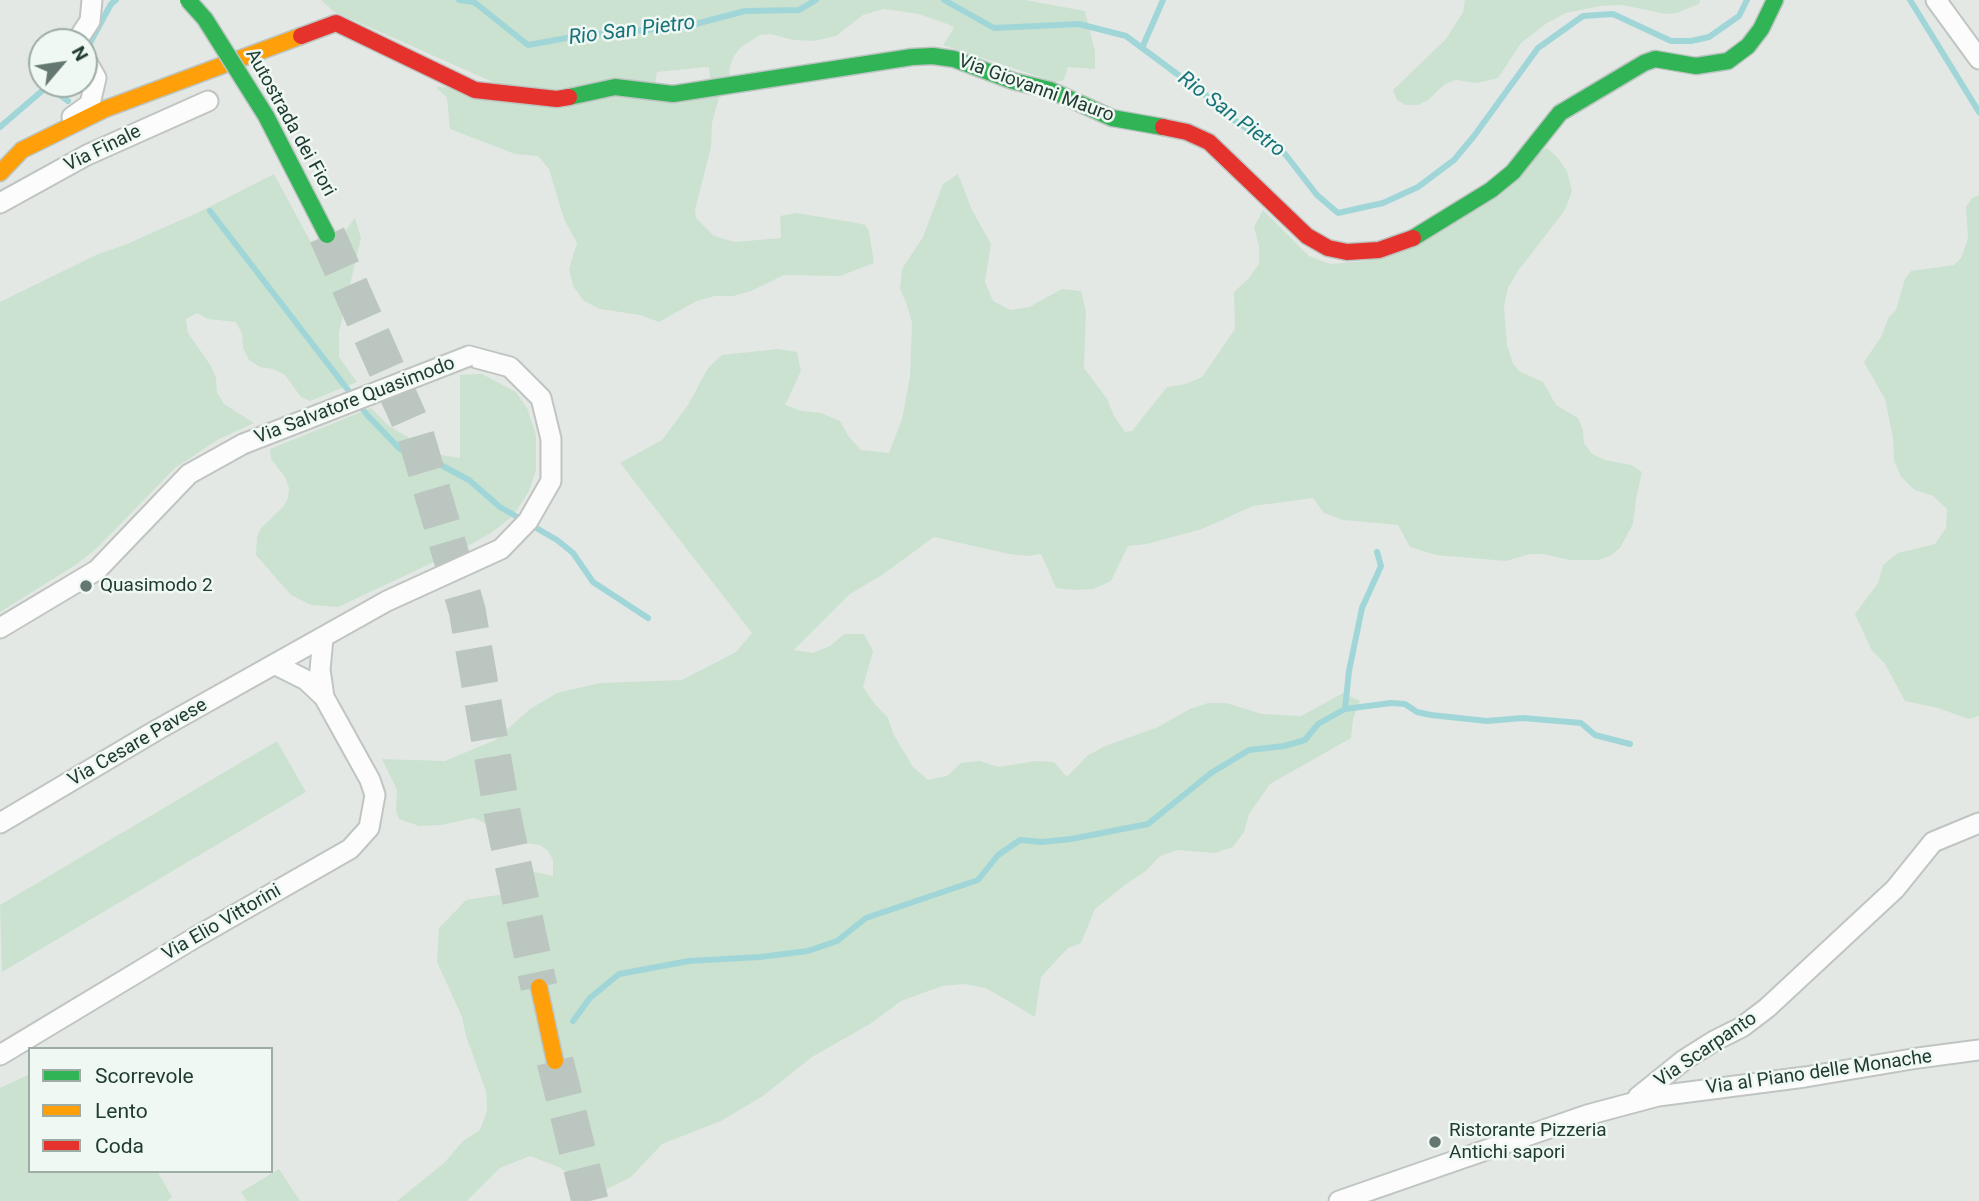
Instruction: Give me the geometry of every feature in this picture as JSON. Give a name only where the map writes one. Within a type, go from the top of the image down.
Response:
[{"type":"main road","name":"Autostrada dei Fiori","points":[[188,0],[205,19],[266,116],[327,235]]},
{"type":"main road","name":"Via Giovanni Mauro","points":[[0,173],[22,150],[105,108],[336,23],[475,90],[556,99],[615,87],[673,94],[933,56],[954,59],[1013,81],[1067,96],[1112,118],[1186,132],[1209,142],[1307,236],[1328,248],[1347,252],[1379,250],[1400,244],[1427,231],[1491,190],[1513,172],[1560,113],[1644,63],[1655,59],[1696,66],[1728,61],[1748,46],[1775,0]]},
{"type":"main road","points":[[539,988],[555,1061]]},
{"type":"street","points":[[85,28],[90,21],[92,0]]},
{"type":"street","points":[[1936,0],[1979,59]]},
{"type":"street","points":[[43,139],[53,128],[90,104],[91,98]]},
{"type":"street","name":"Via Finale","points":[[0,203],[86,155],[208,101]]},
{"type":"street","name":"Via Salvatore Quasimodo","points":[[0,628],[97,570],[189,474],[243,444],[469,356],[510,367],[541,398],[551,439],[551,481],[528,521],[501,549],[387,601],[323,638]]},
{"type":"street","points":[[323,638],[320,670],[324,697]]},
{"type":"street","name":"Via Cesare Pavese","points":[[0,823],[157,730],[323,638]]},
{"type":"street","points":[[276,665],[306,680],[324,697]]},
{"type":"street","name":"Via Elio Vittorini","points":[[0,1055],[196,937],[351,849],[369,828],[375,795],[370,780],[324,697]]},
{"type":"street","name":"Via Scarpanto","points":[[1339,1201],[1587,1115],[1629,1104],[1684,1060],[1742,1027],[1767,1008],[1895,889],[1933,842],[1979,824]]},
{"type":"street","name":"Via al Piano delle Monache","points":[[1629,1104],[1658,1096],[1979,1050]]},
{"type":"green space","points":[[321,0],[1025,0],[1085,11],[1095,51],[1095,69],[1068,67],[1064,80],[1055,82],[943,45],[954,28],[950,25],[919,14],[884,9],[863,15],[836,36],[814,41],[793,40],[771,34],[760,35],[741,47],[734,56],[729,80],[710,82],[709,67],[706,67],[657,72],[655,84],[515,92],[333,11]]},
{"type":"green space","points":[[1465,0],[1700,0],[1699,4],[1666,14],[1622,5],[1600,6],[1566,13],[1547,23],[1521,43],[1498,78],[1477,83],[1456,80],[1445,84],[1428,100],[1418,105],[1406,105],[1397,100],[1393,90],[1446,39],[1463,12]]},
{"type":"green space","points":[[436,87],[720,94],[712,123],[711,147],[695,210],[696,218],[714,236],[735,242],[781,238],[780,216],[796,213],[865,225],[869,231],[874,263],[840,276],[784,275],[751,291],[697,301],[659,322],[640,315],[600,309],[584,301],[573,286],[569,269],[577,243],[564,219],[549,169],[538,156],[515,154],[450,129],[447,98]]},
{"type":"green space","points":[[1547,148],[1567,171],[1572,191],[1565,210],[1508,288],[1504,306],[1507,345],[1513,364],[1519,371],[1543,382],[1556,405],[1578,418],[1584,443],[1592,454],[1605,460],[1631,465],[1642,472],[1633,524],[1620,548],[1610,556],[1598,560],[1570,560],[1544,554],[1530,554],[1506,561],[1436,555],[1410,547],[1398,525],[1343,520],[1324,513],[1313,498],[1253,506],[1202,529],[1147,544],[1128,546],[1111,581],[1093,589],[1075,590],[1056,588],[1041,554],[1009,554],[934,537],[882,575],[850,594],[794,650],[813,653],[830,646],[844,634],[864,634],[873,651],[863,687],[888,718],[894,735],[913,767],[928,780],[947,776],[961,763],[980,761],[998,767],[1036,761],[1054,762],[1067,777],[1087,756],[1103,747],[1158,727],[1190,709],[1208,703],[1226,703],[1262,714],[1301,716],[1343,693],[1360,701],[1353,719],[1351,738],[1270,784],[1249,814],[1244,832],[1233,847],[1215,853],[1177,850],[1160,856],[1147,870],[1095,909],[1081,943],[1068,948],[1041,977],[1035,1017],[986,988],[964,984],[942,986],[901,1001],[870,1024],[812,1057],[763,1096],[721,1121],[662,1144],[631,1177],[605,1190],[586,1186],[559,1167],[530,1156],[500,1168],[467,1201],[397,1201],[444,1163],[463,1141],[480,1130],[487,1111],[486,1091],[462,1017],[437,962],[439,928],[466,900],[504,894],[521,886],[535,872],[553,876],[553,860],[548,851],[540,845],[498,838],[483,822],[474,818],[441,825],[419,826],[399,819],[396,811],[397,790],[382,759],[445,761],[495,740],[530,709],[557,693],[600,683],[682,680],[736,652],[752,633],[620,463],[662,440],[688,405],[708,368],[722,355],[778,349],[797,352],[801,371],[785,405],[802,411],[821,413],[840,421],[861,450],[889,453],[902,419],[910,377],[912,323],[900,289],[902,269],[923,237],[943,184],[958,174],[972,210],[991,244],[985,282],[993,301],[1010,310],[1029,307],[1062,289],[1081,291],[1086,311],[1084,368],[1107,399],[1125,432],[1132,431],[1167,387],[1186,384],[1202,377],[1235,329],[1234,292],[1259,264],[1259,246],[1254,227],[1263,210],[1309,256],[1330,264],[1366,261]]},
{"type":"green space","points":[[274,174],[315,250],[340,238],[355,218],[361,238],[339,332],[339,357],[357,382],[310,401],[301,397],[285,375],[260,367],[249,360],[236,322],[208,319],[197,313],[186,319],[188,333],[211,366],[216,378],[217,392],[224,404],[254,423],[219,439],[175,468],[98,547],[77,564],[0,612],[0,302],[96,255],[199,212]]},
{"type":"green space","points":[[1979,195],[1979,716],[1969,719],[1938,708],[1905,701],[1885,664],[1871,649],[1855,614],[1878,583],[1883,565],[1898,553],[1935,544],[1946,528],[1947,509],[1933,496],[1915,490],[1901,477],[1894,460],[1893,438],[1885,399],[1864,362],[1881,337],[1889,317],[1896,310],[1905,279],[1911,271],[1954,265],[1961,258],[1968,238],[1966,207],[1972,198]]},
{"type":"green space","points":[[482,374],[516,392],[528,410],[536,435],[536,470],[529,491],[513,516],[466,547],[338,607],[311,605],[291,595],[256,555],[257,537],[261,528],[283,507],[288,498],[289,488],[285,477],[271,459],[270,449],[371,408],[388,425],[435,454],[460,458],[460,375]]},
{"type":"green space","points":[[277,741],[306,792],[2,972],[0,905]]},
{"type":"green space","points":[[28,1075],[28,1173],[158,1173],[172,1197],[167,1201],[0,1201],[0,1088]]},
{"type":"green space","points":[[279,1169],[300,1201],[247,1201],[241,1192]]},
{"type":"waterway","name":"Rio San Pietro","points":[[98,28],[116,0]]},
{"type":"waterway","name":"Rio San Pietro","points":[[459,0],[474,2],[528,45],[583,35],[684,27],[745,11],[799,10],[816,0]]},
{"type":"waterway","name":"Rio San Pietro","points":[[944,0],[994,28],[1079,24],[1126,36],[1208,97],[1228,116],[1285,154],[1317,195],[1338,213],[1383,203],[1418,187],[1454,160],[1538,48],[1583,16],[1613,14],[1671,41],[1691,41],[1709,37],[1739,16],[1747,0]]},
{"type":"waterway","points":[[1142,48],[1163,0]]},
{"type":"waterway","name":"Rio San Pietro","points":[[1910,0],[1979,112]]},
{"type":"waterway","name":"Rio San Pietro","points":[[0,127],[34,98]]},
{"type":"waterway","points":[[64,98],[68,101]]},
{"type":"waterway","points":[[210,211],[368,416],[400,449],[441,465],[469,480],[500,507],[557,540],[573,553],[593,582],[648,618]]},
{"type":"waterway","points":[[1345,709],[1349,671],[1362,608],[1381,566],[1377,552]]},
{"type":"waterway","points":[[573,1021],[590,998],[619,974],[689,961],[808,951],[837,941],[866,918],[978,880],[998,855],[1020,840],[1042,842],[1071,839],[1148,824],[1211,773],[1249,750],[1284,746],[1305,740],[1318,724],[1345,709],[1391,703],[1405,704],[1417,712],[1431,715],[1487,721],[1523,718],[1581,723],[1595,735],[1630,744]]},
{"type":"tunnel","points":[[327,235],[415,433],[467,610],[503,817],[539,987]]},
{"type":"tunnel","points":[[555,1061],[590,1201]]},
{"type":"traffic: fast","points":[[188,0],[205,19],[266,116],[327,235]]},
{"type":"traffic: fast","points":[[1413,238],[1491,190],[1513,172],[1560,113],[1644,63],[1655,59],[1696,66],[1728,61],[1748,46],[1761,29],[1775,0]]},
{"type":"traffic: fast","points":[[569,97],[615,87],[673,94],[933,56],[954,59],[1013,81],[1050,90],[1112,118],[1163,127]]},
{"type":"traffic: slow","points":[[0,173],[22,150],[105,109],[301,36]]},
{"type":"traffic: slow","points":[[539,987],[555,1061]]},
{"type":"traffic: jam","points":[[301,36],[336,23],[475,90],[557,99],[569,97]]},
{"type":"traffic: jam","points":[[1163,127],[1187,132],[1209,142],[1307,236],[1328,248],[1347,252],[1379,250],[1413,238]]},
{"type":"place","name":"Quasimodo 2","points":[[86,586]]},
{"type":"place","name":"Ristorante Pizzeria Antichi sapori","points":[[1435,1142]]}]
